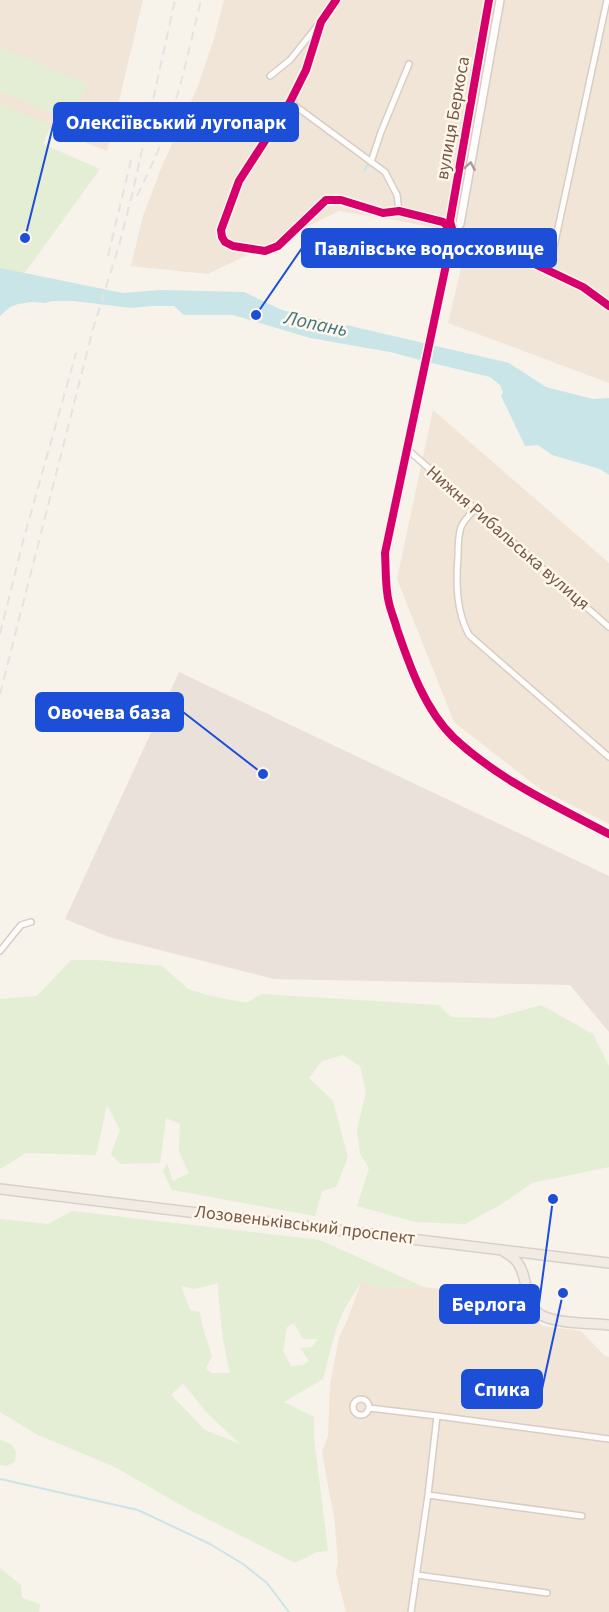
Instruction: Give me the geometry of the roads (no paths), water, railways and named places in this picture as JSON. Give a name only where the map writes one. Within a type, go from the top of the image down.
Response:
[{"type":"highway","name":"Лозовеньківський проспект","points":[[0,1188],[609,1263]]},
{"type":"highway","points":[[500,1249],[517,1261],[529,1300],[537,1312],[559,1320],[609,1325]]},
{"type":"street","points":[[270,76],[290,60],[336,0]]},
{"type":"street","name":"вулиця Беркоса","points":[[453,232],[450,221],[489,0]]},
{"type":"street","name":"вулиця Беркоса","points":[[453,232],[460,224],[500,0]]},
{"type":"street","points":[[549,270],[606,0]]},
{"type":"street","points":[[321,22],[306,70],[290,102],[239,181],[221,230],[225,242],[233,246],[264,251],[278,246],[326,200],[341,200],[383,213],[399,211],[443,222],[453,232],[503,249],[583,287],[609,306]]},
{"type":"street","points":[[369,160],[409,64]]},
{"type":"street","points":[[290,102],[385,172],[397,195],[399,211]]},
{"type":"street","points":[[453,232],[385,553],[388,602],[404,652],[420,687],[435,716],[454,737],[526,791],[609,834]]},
{"type":"street","name":"Нижня Рибальська вулиця","points":[[407,449],[609,627]]},
{"type":"street","points":[[476,508],[461,526],[458,548],[456,586],[463,624],[470,635],[609,757]]},
{"type":"street","points":[[0,951],[21,925],[32,922]]},
{"type":"street","points":[[369,1408],[609,1439]]},
{"type":"street","points":[[411,1612],[437,1416]]},
{"type":"street","points":[[428,1495],[582,1516]]},
{"type":"street","points":[[417,1575],[547,1593]]},
{"type":"water","name":"Лопань","points":[[0,268],[123,293],[160,290],[244,292],[282,310],[509,363],[546,387],[593,399],[609,398],[609,475],[600,469],[552,455],[538,445],[525,446],[501,396],[503,393],[500,385],[490,377],[390,352],[310,338],[233,315],[184,315],[174,306],[131,308],[73,301],[32,302],[10,307],[0,316]]},
{"type":"waterway","points":[[364,171],[369,162]]},
{"type":"waterway","points":[[0,1479],[138,1510],[210,1544],[243,1564],[267,1583],[289,1612]]},
{"type":"railway","points":[[0,694],[93,329],[133,191],[175,0]]},
{"type":"railway","points":[[137,196],[171,117],[201,0]]},
{"type":"railway","points":[[108,256],[131,160]]},
{"type":"railway","points":[[0,634],[23,541],[76,353]]},
{"type":"place","name":"Олексіївський лугопарк","points":[[25,238]]},
{"type":"place","name":"Павлівське водосховище","points":[[256,315]]},
{"type":"place","name":"Овочева база","points":[[263,774]]},
{"type":"place","name":"Берлога","points":[[553,1199]]},
{"type":"place","name":"Спика","points":[[563,1293]]}]
